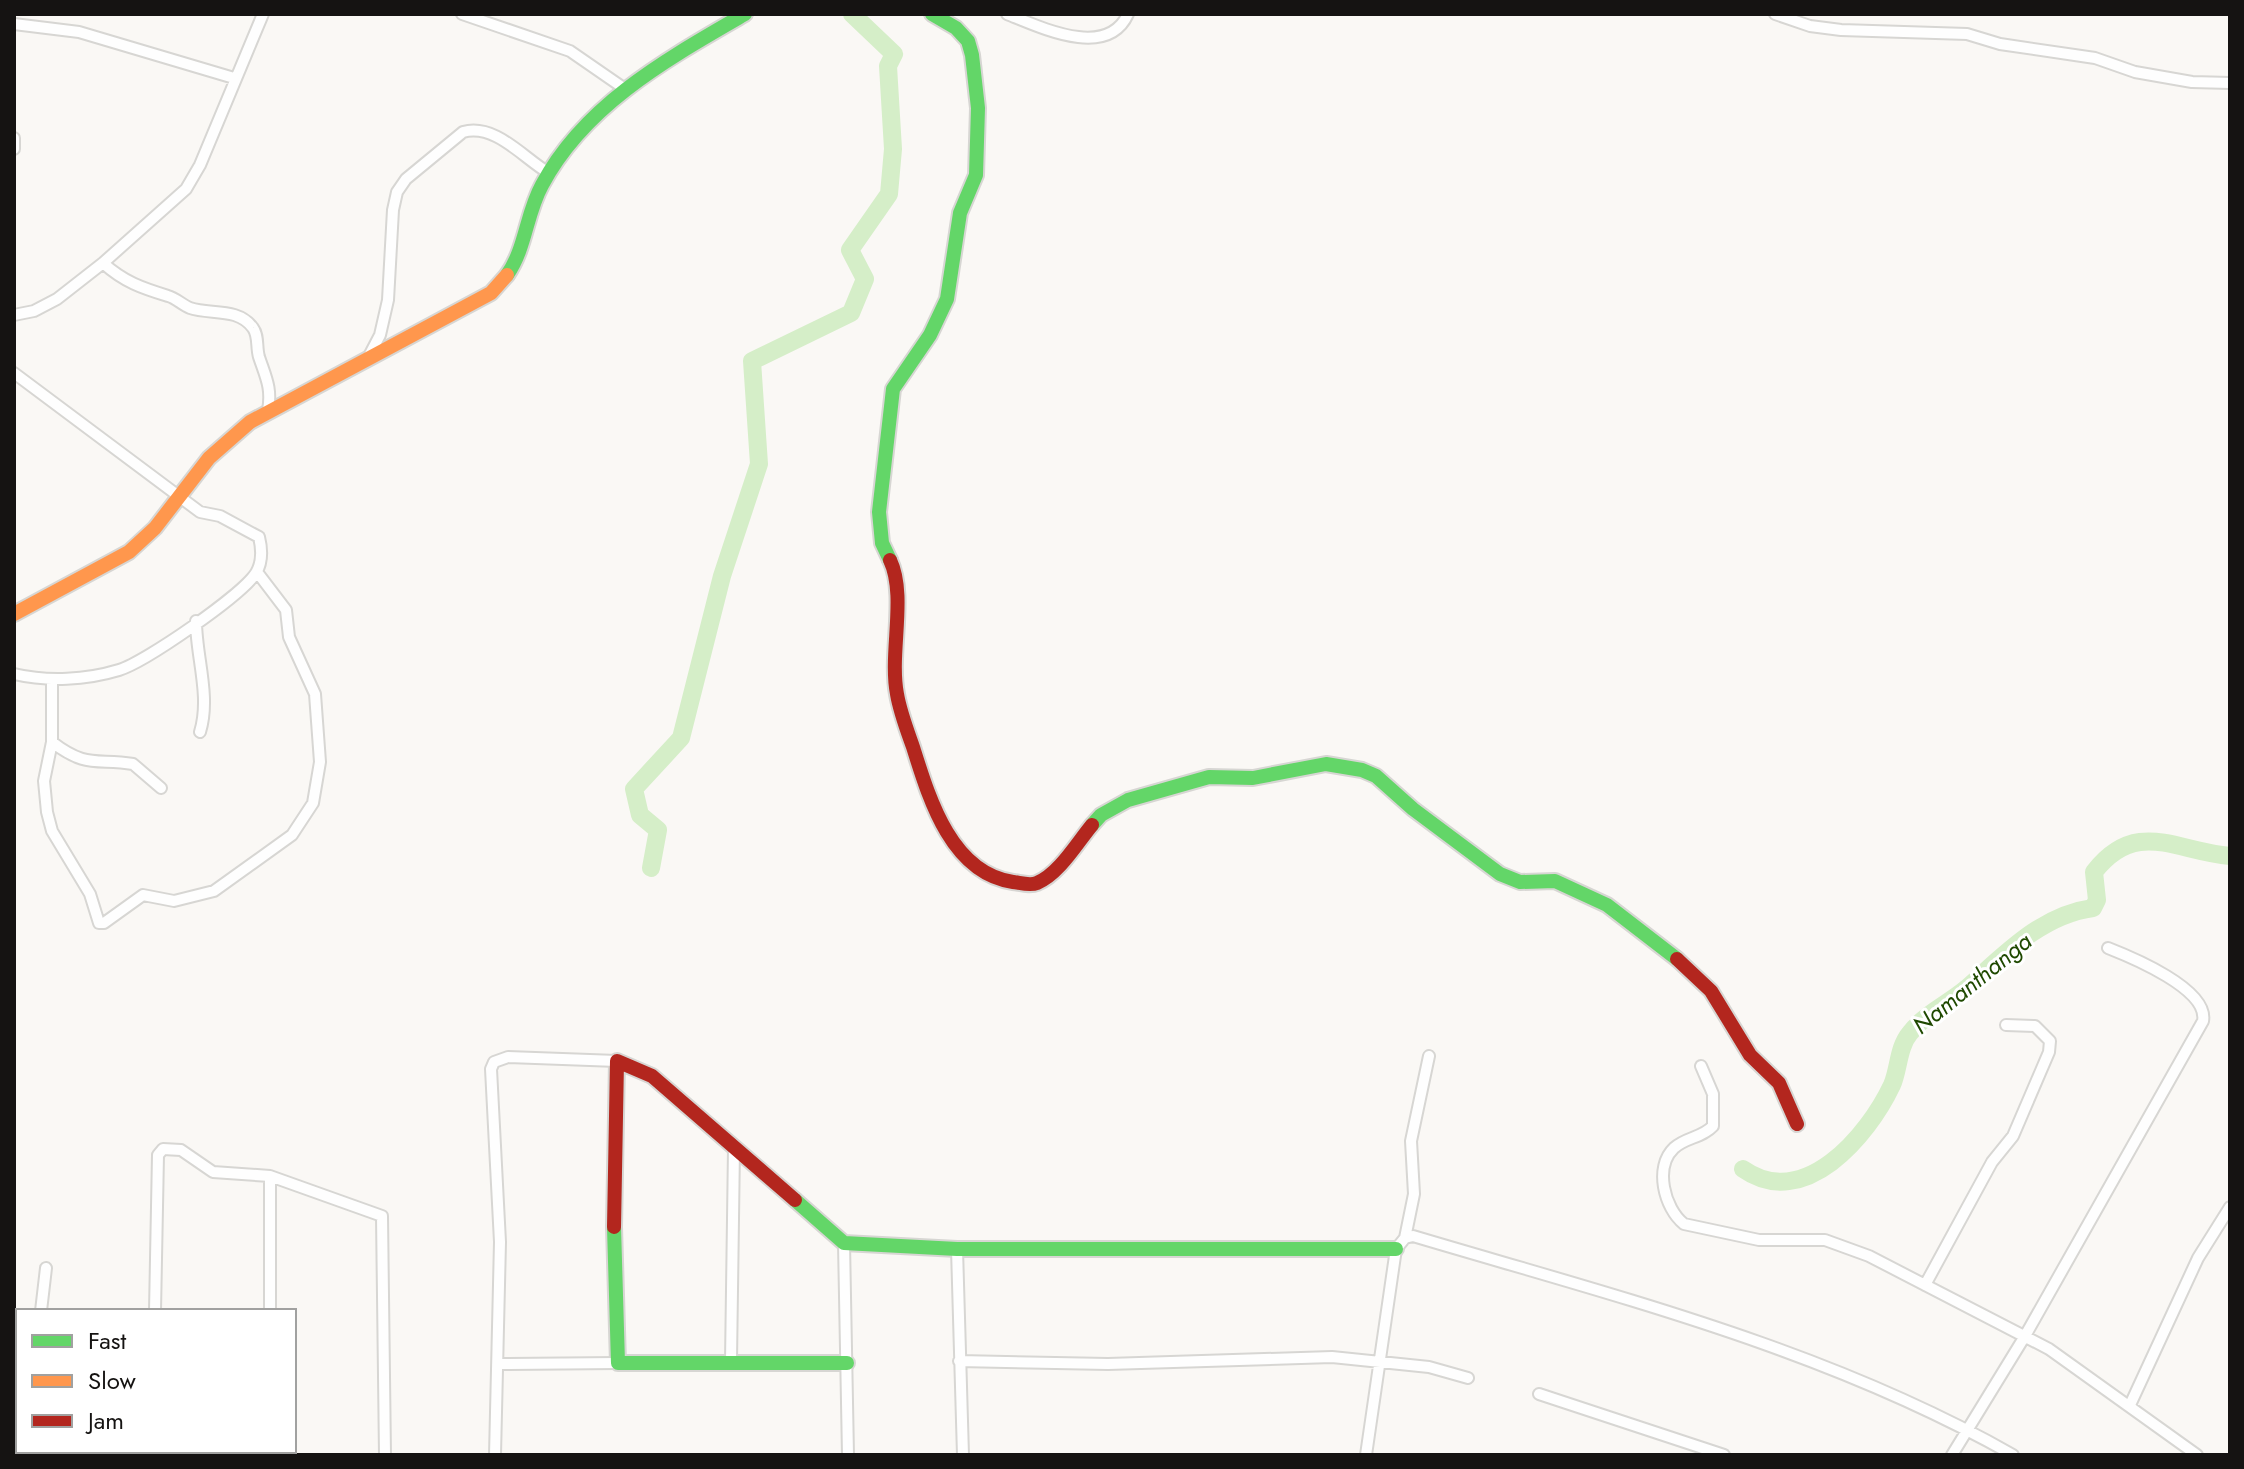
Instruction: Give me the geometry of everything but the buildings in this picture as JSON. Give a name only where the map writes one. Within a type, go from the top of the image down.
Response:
[{"type":"street","points":[[14,315],[46,306],[103,263],[193,179],[263,14]]},
{"type":"street","points":[[462,14],[570,51],[625,89]]},
{"type":"street","points":[[14,614],[129,552],[155,528],[222,445],[268,411],[482,299],[501,284],[518,261],[538,194],[549,173],[578,135],[625,89],[745,14]]},
{"type":"street","points":[[932,14],[944,19],[968,41],[977,95],[976,175],[960,213],[947,299],[930,335],[893,389],[879,512],[882,543],[894,568],[897,593],[893,665],[897,697],[931,804],[946,833],[969,858],[998,880],[1034,885],[1047,877],[1101,815],[1128,800],[1209,777],[1253,778],[1326,764],[1362,770],[1376,776],[1422,816],[1500,874],[1520,882],[1555,881],[1607,905],[1684,964],[1711,991],[1750,1055],[1779,1083],[1797,1124]]},
{"type":"street","points":[[1007,14],[1042,27],[1092,38],[1120,27],[1128,14]]},
{"type":"street","points":[[1775,14],[1810,26],[1841,30],[1967,34],[2000,44],[2095,58],[2135,72],[2192,82],[2230,83]]},
{"type":"street","points":[[14,24],[64,28],[234,78]]},
{"type":"street","points":[[369,356],[384,324],[394,198],[406,179],[463,132],[470,130],[507,140],[526,160],[549,173]]},
{"type":"street","points":[[14,138],[14,149]]},
{"type":"street","points":[[103,263],[120,278],[142,290],[170,296],[193,309],[232,314],[248,322],[257,335],[260,358],[269,380],[268,411]]},
{"type":"street","points":[[14,674],[52,679],[124,668],[196,621],[257,572],[261,557],[259,537],[220,516],[200,512],[15,377]]},
{"type":"street","points":[[52,679],[52,742],[44,781],[52,831],[77,869],[101,924],[143,895],[174,901],[214,891],[292,835],[313,803],[320,762],[315,694],[289,637],[286,610],[257,572]]},
{"type":"street","points":[[196,621],[196,646],[204,687],[200,732]]},
{"type":"street","points":[[52,742],[80,758],[106,764],[133,764],[161,788]]},
{"type":"street","points":[[1952,1455],[2025,1336],[2203,1021],[2202,1008],[2165,972],[2108,948]]},
{"type":"street","points":[[1925,1285],[1992,1162],[2013,1136],[2049,1052],[2050,1041],[2035,1026],[2006,1025]]},
{"type":"street","points":[[1366,1455],[1401,1243],[1414,1194],[1411,1141],[1429,1056]]},
{"type":"street","points":[[495,1455],[500,1242],[491,1069],[494,1062],[508,1057],[617,1061],[652,1076],[844,1243],[957,1249],[1401,1243],[1413,1236],[1721,1326],[1888,1393],[2013,1455]]},
{"type":"street","points":[[617,1061],[614,1234],[618,1363]]},
{"type":"street","points":[[1701,1066],[1713,1094],[1713,1126],[1704,1135],[1674,1148],[1665,1163],[1666,1197],[1677,1218],[1710,1232],[1759,1240],[1825,1240],[1869,1256],[2025,1336],[2087,1373],[2197,1455]]},
{"type":"street","points":[[155,1309],[161,1151],[176,1148],[221,1174],[270,1176],[382,1216],[385,1455]]},
{"type":"street","points":[[731,1361],[734,1148]]},
{"type":"street","points":[[270,1176],[270,1309]]},
{"type":"street","points":[[2130,1405],[2198,1258],[2230,1207]]},
{"type":"street","points":[[844,1243],[848,1455]]},
{"type":"street","points":[[957,1249],[963,1455]]},
{"type":"street","points":[[41,1309],[46,1268]]},
{"type":"street","points":[[959,1361],[1156,1364],[1315,1357],[1429,1367],[1468,1378]]},
{"type":"street","points":[[497,1364],[847,1363]]},
{"type":"street","points":[[1539,1394],[1724,1455]]},
{"type":"waterway","points":[[651,868],[658,830],[640,815],[634,789],[681,738],[722,576],[759,464],[752,361],[851,313],[865,279],[850,250],[889,194],[893,149],[888,66],[894,54],[852,14]]},
{"type":"waterway","name":"Namanthanga","points":[[1743,1169],[1766,1180],[1789,1181],[1811,1175],[1831,1162],[1867,1126],[1881,1105],[1892,1085],[1903,1045],[1916,1026],[1967,988],[2024,938],[2057,919],[2093,908],[2097,900],[2094,872],[2125,846],[2157,842],[2230,856]]},
{"type":"traffic: fast","points":[[507,275],[518,254],[542,185],[581,130],[605,107],[659,66],[745,14]]},
{"type":"traffic: fast","points":[[890,560],[882,543],[879,512],[893,389],[930,335],[947,299],[960,213],[976,175],[978,108],[972,55],[968,41],[956,28],[932,14]]},
{"type":"traffic: fast","points":[[1092,825],[1101,815],[1128,800],[1209,777],[1253,778],[1326,764],[1362,770],[1376,776],[1413,809],[1500,874],[1520,882],[1555,881],[1607,905],[1677,959]]},
{"type":"traffic: fast","points":[[795,1200],[844,1243],[957,1249],[1396,1249]]},
{"type":"traffic: fast","points":[[614,1227],[618,1363],[847,1363]]},
{"type":"traffic: slow","points":[[14,614],[129,552],[155,528],[209,458],[250,422],[491,293],[507,275]]},
{"type":"traffic: jam","points":[[890,560],[895,574],[898,607],[895,661],[898,701],[935,810],[958,849],[973,864],[992,876],[1034,884],[1045,879],[1060,865],[1092,825]]},
{"type":"traffic: jam","points":[[1677,959],[1711,991],[1750,1055],[1779,1083],[1797,1124]]},
{"type":"traffic: jam","points":[[614,1227],[617,1061],[652,1076],[795,1200]]}]
